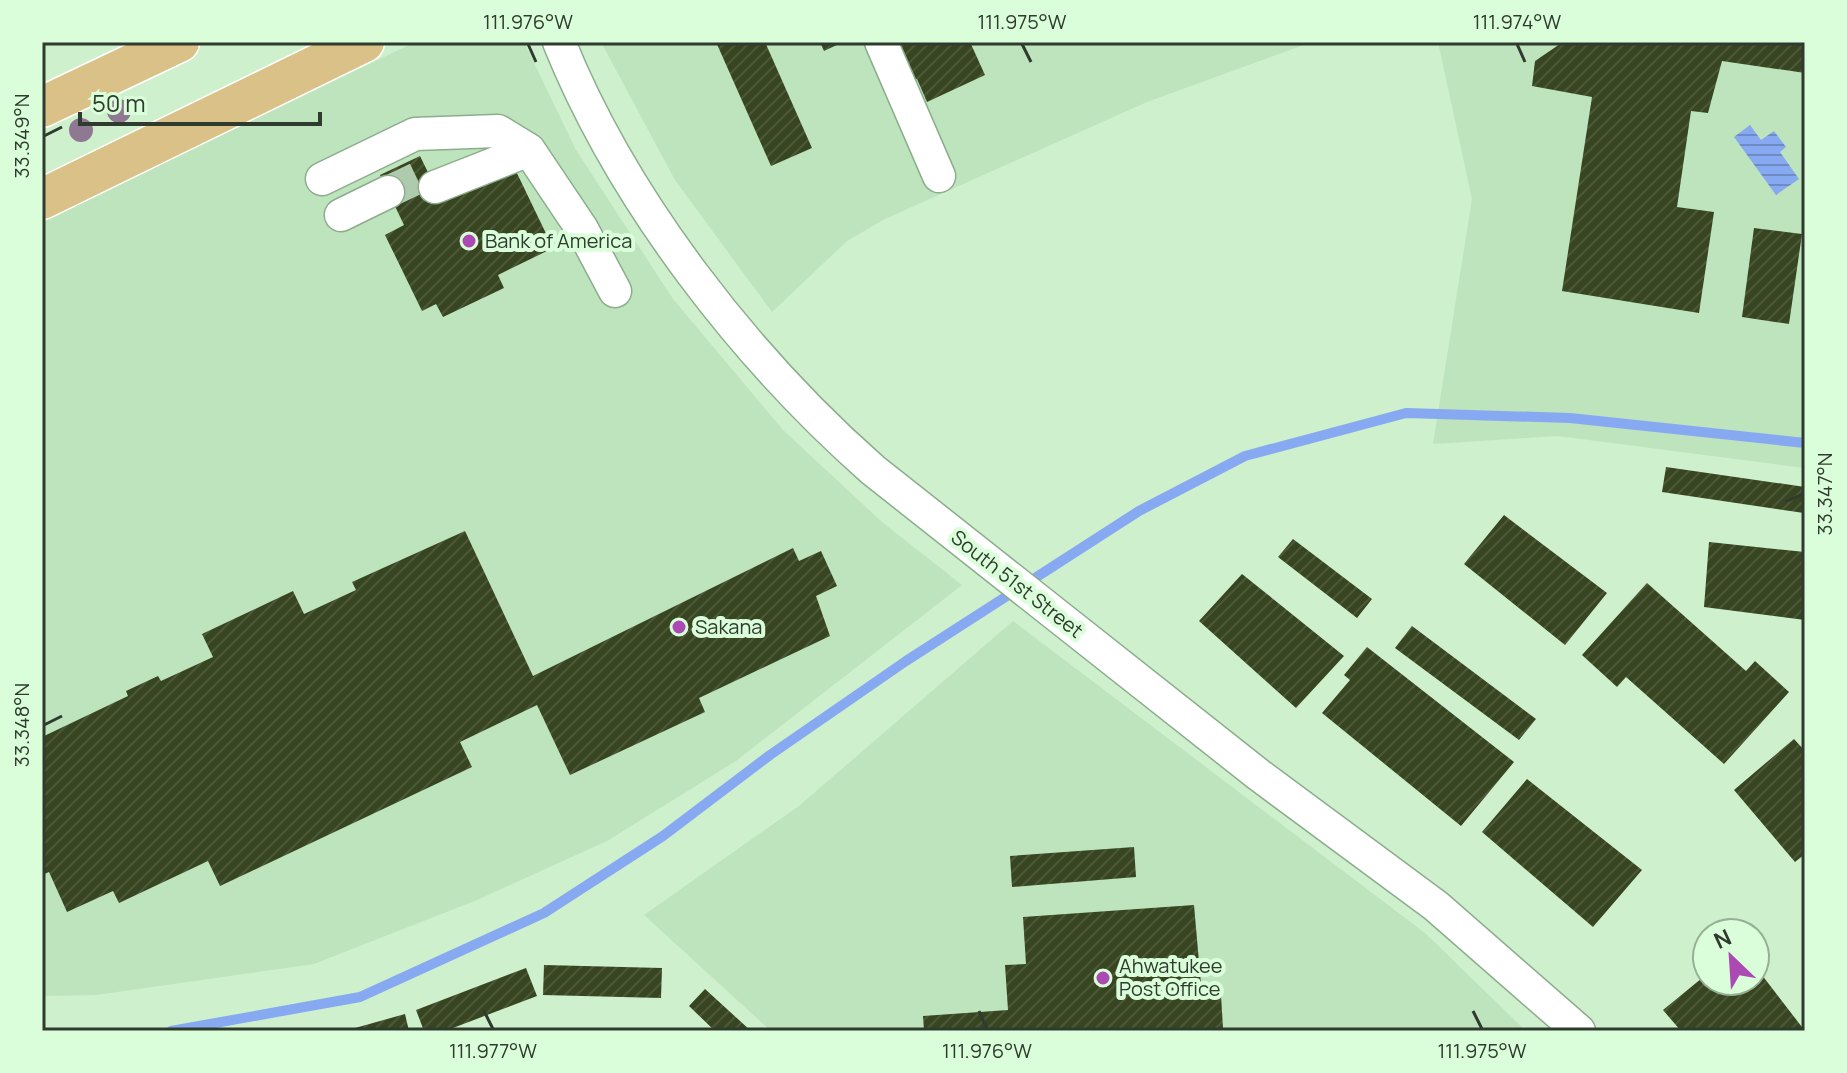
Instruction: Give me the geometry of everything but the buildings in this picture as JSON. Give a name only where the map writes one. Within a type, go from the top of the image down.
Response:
[{"type":"main road","points":[[42,107],[179,42]]},
{"type":"main road","points":[[42,199],[364,42]]},
{"type":"street","name":"South 51st Street","points":[[559,42],[616,158],[724,318],[827,429],[886,480],[1259,775],[1436,906],[1579,1031]]},
{"type":"street","points":[[881,42],[939,176]]},
{"type":"street","points":[[392,199],[335,204],[415,134],[498,131],[526,148],[582,229],[615,291]]},
{"type":"street","points":[[431,180],[493,163],[526,148]]},
{"type":"shaded area","points":[[415,42],[524,42],[576,150],[673,299],[783,430],[882,522],[962,585],[736,761],[607,841],[477,900],[314,964],[96,995],[42,996],[42,222]]},
{"type":"shaded area","points":[[601,42],[1312,42],[1147,102],[885,219],[847,241],[772,312],[675,180]]},
{"type":"shaded area","points":[[1438,42],[1805,42],[1805,468],[1558,436],[1433,444],[1472,199]]},
{"type":"shaded area","points":[[1013,621],[1425,933],[1526,1031],[771,1031],[644,915],[799,806]]},
{"type":"water","points":[[1750,125],[1761,140],[1774,131],[1786,147],[1780,152],[1799,179],[1776,195],[1734,137]]},
{"type":"waterway","points":[[171,1031],[360,997],[544,913],[663,836],[770,755],[906,661],[1139,511],[1245,456],[1406,413],[1570,418],[1805,443]]},
{"type":"tunnel","points":[[388,192],[428,173]]},
{"type":"place","name":"Bank of America","points":[[469,241]]},
{"type":"place","name":"Sakana","points":[[679,627]]},
{"type":"place","name":"Ahwatukee Post Office","points":[[1103,978]]}]
